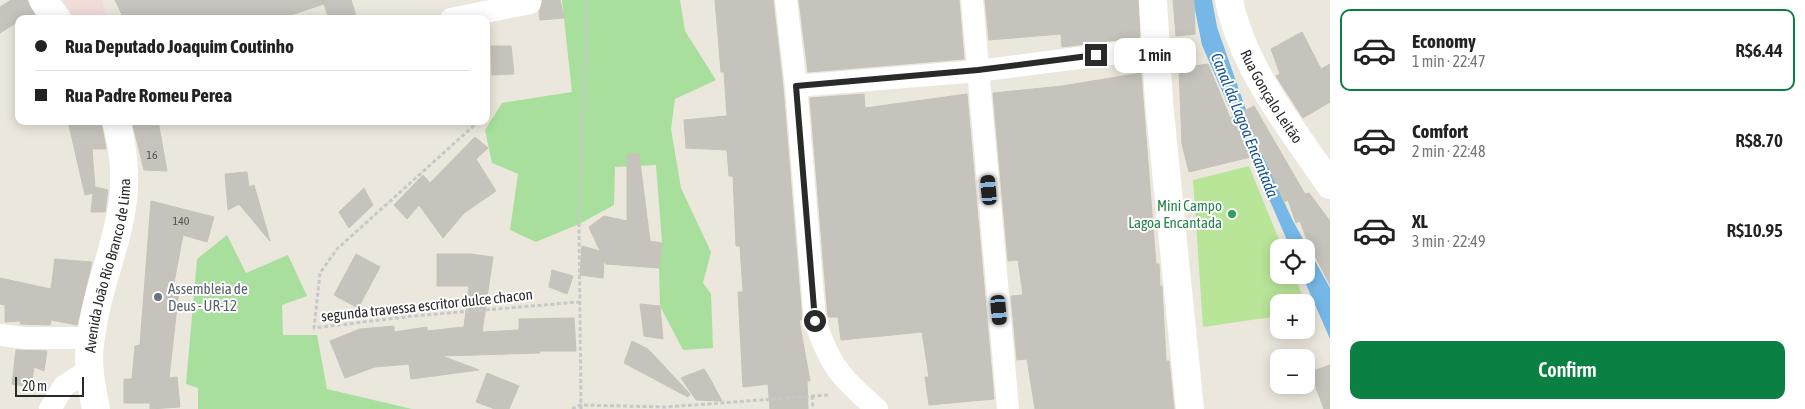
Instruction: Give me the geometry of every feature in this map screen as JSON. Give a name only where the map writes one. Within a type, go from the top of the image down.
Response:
[{"type":"main road","points":[[43,0],[54,15]]},
{"type":"main road","points":[[1153,0],[1159,102],[1190,409]]},
{"type":"main road","name":"Rua Gonçalo Leitão","points":[[1229,0],[1233,19],[1245,50],[1268,93],[1330,185]]},
{"type":"main road","name":"Avenida João Rio Branco de Lima","points":[[96,409],[89,370],[90,338],[123,211],[126,174],[117,125]]},
{"type":"street","points":[[786,0],[796,86],[815,321],[825,349],[836,370],[877,409]]},
{"type":"street","points":[[972,0],[1008,409]]},
{"type":"street","points":[[472,15],[530,4]]},
{"type":"street","points":[[796,86],[978,70],[1156,48]]},
{"type":"street","points":[[0,335],[24,338],[90,338]]},
{"type":"street","points":[[50,409],[64,386],[89,370]]},
{"type":"path","points":[[581,407],[579,224],[587,0]]},
{"type":"path","name":"segunda travessa escritor dulce chacon","points":[[475,125],[337,249],[320,273],[314,328],[413,316],[579,302]]},
{"type":"path","points":[[572,409],[581,407],[666,407],[860,394]]},
{"type":"path","points":[[812,396],[813,409]]},
{"type":"shaded area","points":[[63,0],[102,0],[106,15],[73,15]]},
{"type":"green space","points":[[562,0],[680,0],[685,31],[716,80],[675,99],[671,129],[681,188],[711,252],[703,283],[711,294],[713,348],[683,350],[660,306],[659,268],[662,243],[656,165],[615,167],[614,205],[579,224],[536,242],[510,230],[518,174],[492,163],[485,130],[490,125],[502,103],[572,92]]},
{"type":"green space","name":"Mini Campo Lagoa Encantada","points":[[1249,166],[1279,239],[1270,239],[1270,284],[1298,284],[1302,294],[1270,294],[1270,317],[1203,327],[1193,180]]},
{"type":"green space","points":[[227,235],[246,273],[288,255],[307,296],[282,305],[283,335],[317,335],[327,389],[412,409],[198,409],[198,388],[186,384],[197,259]]},
{"type":"water","name":"Canal da Lagoa Encantada","points":[[1193,0],[1212,0],[1217,27],[1259,147],[1303,239],[1287,239],[1202,45]]},
{"type":"water","name":"Canal da Lagoa Encantada","points":[[1315,261],[1330,288],[1330,339],[1315,305],[1315,294],[1310,294],[1306,284],[1315,284]]},
{"type":"building","points":[[11,0],[27,0],[35,15],[15,15],[15,24],[0,33],[0,7]]},
{"type":"building","points":[[115,0],[351,0],[356,15],[328,15],[324,4],[291,15],[122,15]]},
{"type":"building","points":[[543,0],[560,0],[564,18],[540,20],[539,12]]},
{"type":"building","points":[[715,0],[773,0],[783,87],[802,320],[799,320],[810,381],[807,381],[808,409],[770,409],[768,384],[743,387],[738,292],[743,292],[740,246],[736,246],[733,176],[729,176],[727,150],[686,148],[684,120],[727,116],[724,72],[721,72]]},
{"type":"building","points":[[799,0],[959,0],[964,59],[808,72]]},
{"type":"building","points":[[985,0],[1138,0],[1140,37],[1062,47],[1061,34],[989,40]]},
{"type":"building","points":[[1173,0],[1194,0],[1195,34],[1176,36]]},
{"type":"building","points":[[1302,32],[1321,69],[1330,64],[1330,102],[1303,118],[1276,76],[1280,74],[1271,49]]},
{"type":"building","points":[[491,46],[511,46],[514,74],[492,75]]},
{"type":"building","points":[[1208,64],[1230,118],[1254,106],[1305,194],[1309,193],[1330,221],[1330,285],[1315,256],[1315,239],[1307,239],[1300,221],[1296,223],[1288,200],[1284,202],[1263,154],[1189,172],[1182,144],[1179,68]]},
{"type":"building","points":[[1141,73],[1156,264],[1159,264],[1160,286],[1162,286],[1166,361],[1169,361],[1174,409],[1035,409],[1027,359],[1017,360],[1011,296],[1023,295],[1018,260],[1008,261],[993,93],[1062,86]]},
{"type":"building","points":[[864,94],[865,108],[967,94],[994,399],[929,405],[925,377],[929,377],[922,332],[841,340],[838,317],[828,317],[810,98]]},
{"type":"building","points":[[69,125],[102,125],[106,149],[92,149],[95,187],[108,190],[105,212],[91,212],[93,193],[85,195]]},
{"type":"building","points":[[133,125],[159,125],[167,171],[144,170]]},
{"type":"building","points":[[475,137],[488,148],[476,159],[496,191],[464,213],[443,238],[419,205],[407,219],[394,205],[423,175],[430,183]]},
{"type":"building","points":[[627,154],[639,154],[650,241],[662,243],[659,268],[606,264],[604,260],[603,278],[580,275],[582,246],[600,251],[589,227],[604,216],[627,221]]},
{"type":"building","points":[[247,172],[249,187],[254,185],[270,241],[239,204],[228,210],[225,174]]},
{"type":"building","points":[[364,188],[373,205],[349,228],[339,212]]},
{"type":"building","points":[[151,201],[214,217],[207,242],[183,235],[173,288],[179,289],[169,378],[177,377],[180,407],[150,409],[150,403],[124,403],[124,379],[132,379],[135,346],[140,345]]},
{"type":"building","points":[[356,254],[380,267],[358,308],[334,295]]},
{"type":"building","points":[[437,254],[471,254],[493,257],[482,332],[519,330],[519,319],[574,318],[576,351],[442,356],[479,370],[411,379],[409,364],[375,367],[345,378],[330,341],[360,329],[394,326],[394,332],[427,327],[427,331],[464,327],[469,286],[437,286]]},
{"type":"building","points":[[55,259],[92,262],[77,325],[51,320],[50,325],[20,324],[21,321],[5,322],[5,305],[0,304],[0,278],[51,289]]},
{"type":"building","points":[[552,270],[573,276],[567,294],[549,287]]},
{"type":"building","points":[[640,304],[660,306],[663,339],[644,336]]},
{"type":"building","points":[[632,341],[648,349],[690,394],[688,397],[624,363]]},
{"type":"building","points":[[16,350],[47,351],[44,371],[34,367],[31,387],[12,384]]},
{"type":"building","points":[[1330,365],[1330,409],[1324,409],[1315,385],[1315,370]]},
{"type":"building","points":[[704,369],[722,401],[696,400],[681,378]]},
{"type":"building","points":[[487,373],[519,386],[509,409],[495,409],[476,402]]},
{"type":"place","name":"Mini Campo Lagoa Encantada","points":[[1232,214]]},
{"type":"place","name":"Assembleia de Deus - UR-12","points":[[158,297]]},
{"type":"route","points":[[815,321],[796,86],[978,70],[1096,55]]}]
